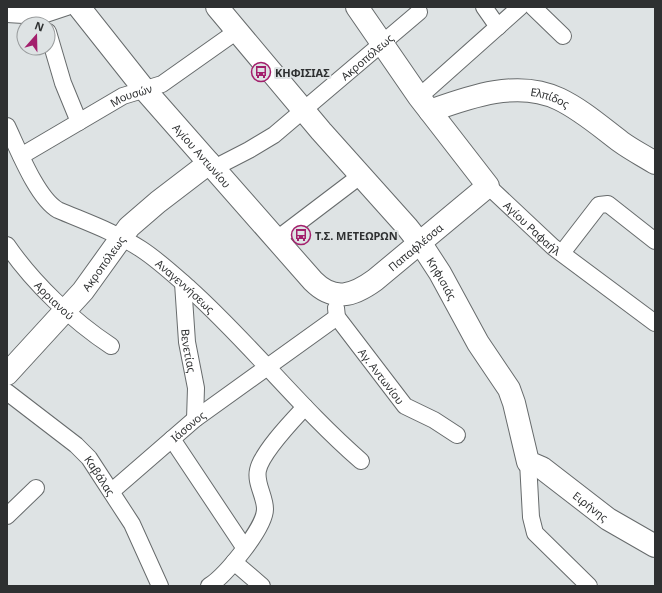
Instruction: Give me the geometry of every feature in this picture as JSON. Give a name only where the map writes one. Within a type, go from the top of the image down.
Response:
[{"type":"street","points":[[52,16],[67,7]]},
{"type":"street","name":"Αγίου Αντωνίου","points":[[79,7],[144,89],[318,286],[335,294]]},
{"type":"street","name":"Κηφισιάς","points":[[217,7],[303,110],[420,243],[440,273],[478,343],[509,389],[514,402],[528,462],[531,516],[535,533],[589,586]]},
{"type":"street","name":"Αγίου Ραφαήλ","points":[[357,7],[424,104],[488,186],[562,253],[655,323]]},
{"type":"street","points":[[484,7],[498,27]]},
{"type":"street","points":[[424,104],[498,27],[520,7]]},
{"type":"street","points":[[533,7],[563,36]]},
{"type":"street","name":"Ακροπόλεως","points":[[7,374],[90,282],[121,237],[145,212],[212,165],[266,140],[419,12]]},
{"type":"street","points":[[7,14],[24,16]]},
{"type":"street","name":"Μουσών","points":[[21,156],[123,96],[168,81],[237,31]]},
{"type":"street","points":[[55,56],[63,83],[80,122]]},
{"type":"street","name":"Ελπίδος","points":[[424,104],[464,99],[504,91],[533,91],[558,98],[583,112],[622,143],[655,163]]},
{"type":"street","name":"Αναγεννήσεως","points":[[7,126],[35,183],[50,205],[62,212],[121,237],[149,254],[216,313],[268,365],[329,433],[361,461]]},
{"type":"street","points":[[277,239],[360,176]]},
{"type":"street","name":"Παπαφλέσσα","points":[[335,294],[348,294],[362,288],[420,243],[488,186]]},
{"type":"street","points":[[562,253],[599,204],[602,203],[608,204],[655,241]]},
{"type":"street","name":"Αρριανού","points":[[7,245],[26,271],[66,310],[95,335],[111,346]]},
{"type":"street","name":"Βενετίας","points":[[182,283],[187,342],[196,388],[195,419]]},
{"type":"street","points":[[268,365],[337,317],[335,294]]},
{"type":"street","name":"Αγ. Αντωνίου","points":[[337,317],[405,406],[434,420],[457,435]]},
{"type":"street","name":"Ιάσονος","points":[[112,491],[195,419],[268,365]]},
{"type":"street","name":"Καβάλας","points":[[7,392],[83,451],[112,491],[138,537],[160,586]]},
{"type":"street","points":[[209,586],[219,579],[234,562],[258,528],[264,513],[264,502],[257,480],[258,468],[281,434],[305,407]]},
{"type":"street","points":[[172,439],[244,547]]},
{"type":"street","name":"Ειρήνης","points":[[528,462],[542,468],[608,519],[655,546]]},
{"type":"street","points":[[7,516],[36,488]]},
{"type":"street","points":[[234,562],[262,586]]},
{"type":"place","name":"ΚΗΦΙΣΙΑΣ","points":[[261,72]]},
{"type":"place","name":"Τ.Σ. ΜΕΤΕΩΡΩΝ","points":[[301,235]]}]
